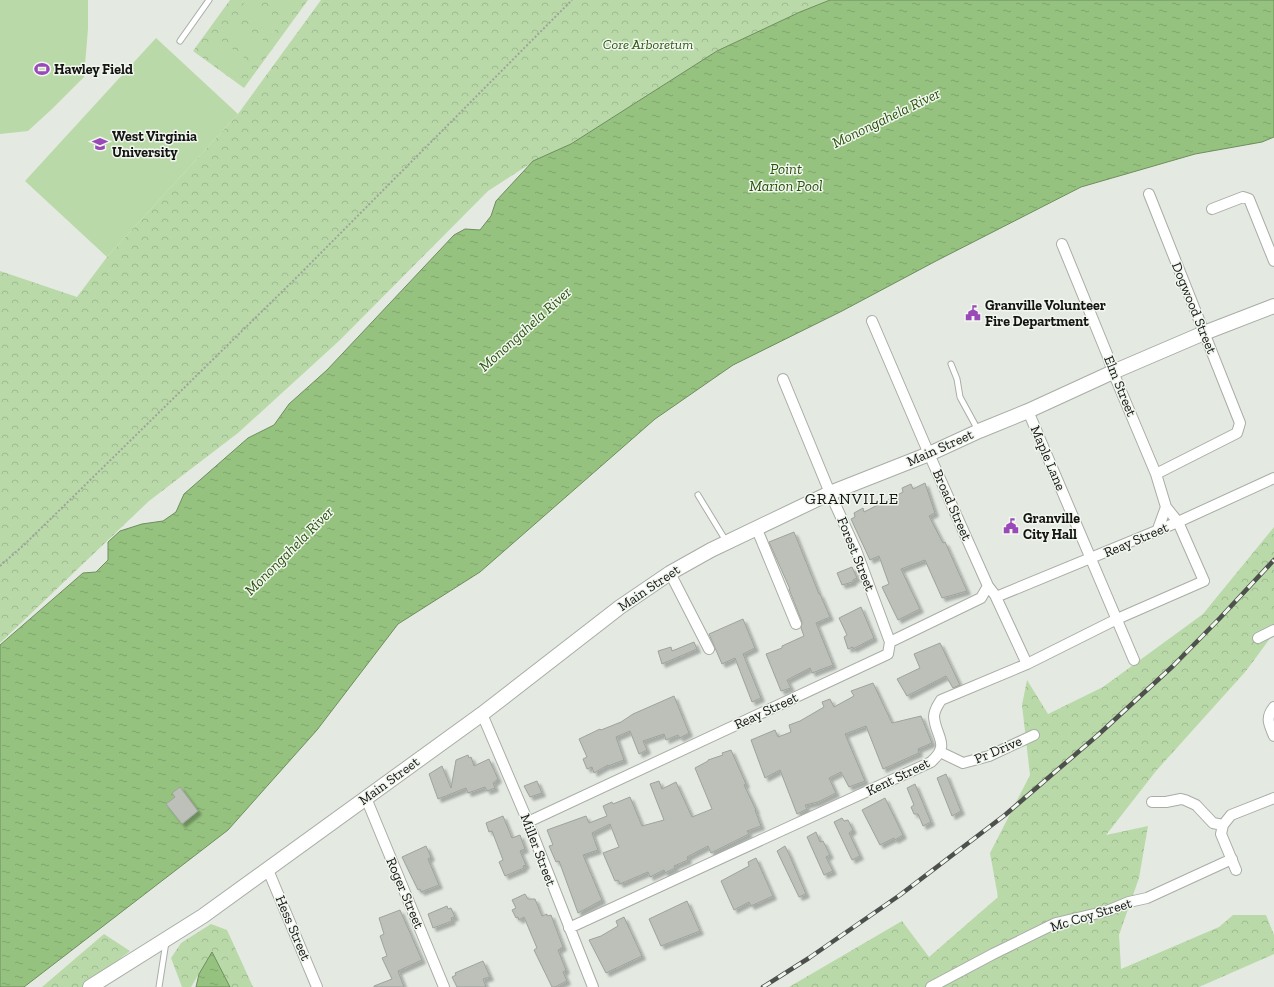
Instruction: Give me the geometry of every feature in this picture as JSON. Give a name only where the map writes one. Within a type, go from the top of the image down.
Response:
[{"type":"main road","name":"Main Street","points":[[90,987],[203,916],[268,870],[482,714],[596,626],[670,573],[756,527],[830,492],[929,454],[1113,372],[1204,333],[1274,306]]},
{"type":"street","name":"Dogwood Street","points":[[1149,194],[1240,423],[1237,433],[1156,474]]},
{"type":"street","points":[[1212,209],[1244,197],[1249,199],[1274,261]]},
{"type":"street","name":"Elm Street","points":[[1062,244],[1113,372],[1156,474],[1166,507]]},
{"type":"street","name":"Broad Street","points":[[872,321],[988,586],[996,597],[1027,664]]},
{"type":"street","name":"Forest Street","points":[[783,379],[856,550],[890,642]]},
{"type":"street","name":"Maple Lane","points":[[1028,411],[1134,660]]},
{"type":"street","name":"Reay Street","points":[[996,597],[1178,522],[1274,478]]},
{"type":"street","points":[[1166,507],[1178,522]]},
{"type":"street","points":[[1158,530],[1166,507]]},
{"type":"street","name":"Kent Street","points":[[569,928],[931,762],[938,756],[942,747],[934,716],[936,708],[941,700],[1027,664],[1117,619],[1204,581],[1178,522]]},
{"type":"street","points":[[756,527],[796,624]]},
{"type":"street","points":[[670,573],[709,649]]},
{"type":"street","points":[[890,642],[981,598],[988,586]]},
{"type":"street","points":[[1258,638],[1274,630]]},
{"type":"street","name":"Reay Street","points":[[528,822],[888,654],[890,642]]},
{"type":"street","points":[[1272,710],[1268,723],[1274,736]]},
{"type":"street","name":"Miller Street","points":[[482,714],[528,822],[593,987]]},
{"type":"street","name":"Pr Drive","points":[[940,752],[963,763],[989,756],[1034,735]]},
{"type":"street","name":"Roger Street","points":[[366,798],[444,987]]},
{"type":"street","points":[[1236,870],[1221,834],[1223,825],[1231,815],[1274,798]]},
{"type":"street","points":[[1152,802],[1166,802],[1181,799],[1185,800],[1196,805],[1213,824],[1223,825]]},
{"type":"street","name":"Mc Coy Street","points":[[932,987],[992,954],[1056,923],[1107,911],[1129,902],[1148,898],[1232,860]]},
{"type":"street","name":"Hess Street","points":[[268,870],[317,987]]},
{"type":"lane","points":[[180,41],[209,0]]},
{"type":"lane","points":[[951,364],[957,378],[960,398],[979,431]]},
{"type":"lane","points":[[698,495],[727,542]]},
{"type":"lane","points":[[158,987],[167,939]]},
{"type":"path","points":[[0,566],[25,544],[202,370],[572,0]]},
{"type":"green space","name":"Hawley Field","points":[[0,0],[88,0],[88,29],[84,77],[28,131],[0,134]]},
{"type":"green space","points":[[230,0],[308,0],[244,88],[193,51]]},
{"type":"green space","points":[[246,0],[252,0],[281,21],[271,36],[238,12]]},
{"type":"green space","points":[[264,0],[295,0],[296,1],[286,15]]},
{"type":"green space","name":"Core Arboretum","points":[[321,0],[830,0],[800,12],[717,51],[571,144],[533,162],[488,191],[340,340],[238,433],[149,501],[0,643],[0,271],[77,297],[107,257],[238,114]]},
{"type":"green space","points":[[233,19],[266,42],[256,57],[223,33]]},
{"type":"green space","points":[[156,38],[238,114],[107,257],[25,181]]},
{"type":"green space","points":[[219,39],[251,63],[241,77],[208,54]]},
{"type":"green space","points":[[1274,527],[1274,633],[1246,671],[1156,771],[1106,835],[1148,826],[1139,878],[1119,935],[1121,969],[1219,927],[1233,915],[1266,915],[1274,935],[1274,954],[1199,987],[789,987],[902,921],[929,957],[998,897],[990,853],[1030,775],[1022,705],[1027,680],[1048,714],[1103,687],[1203,614]]},
{"type":"green space","points":[[211,924],[227,930],[253,987],[230,987],[212,952],[191,987],[182,987],[171,958],[181,943]]},
{"type":"green space","points":[[104,934],[130,951],[83,987],[42,987]]},
{"type":"water","name":"Point Marion Pool","points":[[830,0],[1274,0],[1274,137],[1262,142],[1195,154],[1081,187],[842,311],[733,365],[655,419],[480,572],[398,624],[317,730],[228,830],[24,987],[0,987],[0,645],[83,573],[96,572],[108,560],[108,542],[120,531],[142,524],[163,521],[176,512],[184,494],[248,438],[274,425],[289,404],[327,370],[454,235],[465,229],[480,230],[491,216],[496,201],[533,161],[571,144],[717,51],[800,12]]},
{"type":"water","points":[[212,952],[230,987],[196,987],[199,974]]},
{"type":"building","points":[[925,483],[935,513],[929,516],[943,543],[945,542],[967,591],[942,598],[925,560],[901,569],[920,609],[898,620],[882,587],[889,584],[879,556],[870,560],[851,519],[855,517],[854,513],[863,508],[864,512],[903,492],[902,488],[911,484],[913,489]]},
{"type":"building","points":[[794,532],[830,617],[816,623],[833,665],[812,673],[810,668],[787,680],[791,688],[781,691],[766,654],[782,648],[782,646],[804,636],[801,628],[802,622],[790,589],[769,542]]},
{"type":"building","points":[[852,567],[857,578],[853,580],[853,582],[842,585],[837,573]]},
{"type":"building","points":[[861,607],[874,638],[853,649],[853,647],[848,649],[844,637],[847,635],[839,618]]},
{"type":"building","points":[[743,619],[755,648],[743,654],[761,698],[752,702],[735,658],[722,664],[709,634]]},
{"type":"building","points":[[694,642],[697,649],[662,664],[658,651],[671,647],[672,651]]},
{"type":"building","points":[[940,643],[960,685],[953,688],[946,676],[907,696],[897,679],[920,668],[914,654]]},
{"type":"building","points":[[873,683],[892,723],[921,716],[932,743],[918,749],[919,753],[883,769],[866,726],[845,734],[865,781],[849,787],[841,772],[829,778],[836,793],[818,802],[805,805],[807,809],[797,814],[780,770],[765,778],[751,740],[775,730],[778,737],[791,732],[789,725],[800,721],[824,707],[822,702],[830,699],[834,707],[854,696],[851,691]]},
{"type":"building","points":[[674,696],[689,733],[680,738],[678,735],[666,740],[664,734],[643,741],[647,750],[639,754],[630,731],[616,737],[624,760],[608,765],[594,773],[592,767],[587,769],[583,759],[587,757],[579,739],[600,729],[601,730],[621,722],[633,714]]},
{"type":"building","points":[[731,750],[746,784],[744,785],[756,810],[761,826],[747,831],[749,834],[711,853],[708,846],[687,857],[688,860],[674,866],[675,868],[665,873],[664,870],[650,877],[648,872],[620,884],[618,880],[615,881],[603,853],[619,847],[610,824],[592,833],[598,850],[583,855],[602,900],[578,913],[559,861],[556,862],[549,846],[553,845],[547,830],[586,816],[589,823],[607,816],[603,806],[612,802],[613,804],[630,797],[642,826],[664,820],[650,784],[659,781],[662,789],[676,782],[692,817],[712,809],[695,768],[708,760],[723,755],[722,753]]},
{"type":"building","points":[[468,755],[469,758],[471,757],[474,766],[489,759],[498,779],[493,783],[495,788],[487,791],[485,787],[468,793],[466,788],[438,799],[429,774],[442,766],[451,788],[456,760]]},
{"type":"building","points":[[946,774],[961,811],[952,816],[937,778]]},
{"type":"building","points":[[537,781],[542,793],[530,797],[524,786]]},
{"type":"building","points":[[915,784],[931,822],[923,826],[918,814],[914,814],[911,807],[914,805],[907,788]]},
{"type":"building","points":[[180,787],[198,811],[182,824],[166,804],[175,797],[172,793]]},
{"type":"building","points":[[885,798],[903,835],[895,840],[894,838],[880,845],[862,810]]},
{"type":"building","points":[[503,816],[512,838],[520,835],[525,849],[520,851],[526,865],[523,866],[524,868],[505,876],[499,862],[503,860],[492,831],[489,832],[486,823]]},
{"type":"building","points":[[842,818],[844,821],[848,820],[853,830],[849,833],[860,856],[852,860],[834,822]]},
{"type":"building","points":[[816,832],[820,842],[823,841],[830,855],[826,857],[833,871],[824,875],[807,837]]},
{"type":"building","points":[[426,846],[431,857],[428,859],[439,885],[421,892],[420,889],[418,890],[402,857]]},
{"type":"building","points":[[785,846],[806,894],[799,897],[777,851]]},
{"type":"building","points":[[756,858],[773,896],[751,906],[749,902],[734,910],[721,881],[749,866],[748,862]]},
{"type":"building","points":[[525,894],[528,899],[535,899],[542,916],[547,914],[547,916],[551,915],[563,947],[558,950],[566,970],[563,972],[567,981],[555,987],[552,987],[534,950],[537,948],[524,917],[519,920],[518,917],[516,918],[512,910],[516,908],[512,900]]},
{"type":"building","points":[[687,901],[700,931],[661,946],[649,919]]},
{"type":"building","points":[[447,906],[448,909],[451,908],[455,917],[451,918],[452,921],[433,928],[428,914]]},
{"type":"building","points":[[400,910],[422,960],[398,971],[404,987],[374,987],[392,979],[382,958],[387,956],[380,936],[384,934],[379,918]]},
{"type":"building","points":[[624,917],[642,956],[606,973],[589,940],[601,936],[618,926],[616,921]]},
{"type":"building","points":[[483,961],[490,977],[483,979],[486,987],[457,987],[452,977],[456,975],[455,973]]},
{"type":"railway","points":[[763,987],[809,958],[900,895],[1005,815],[1098,735],[1173,666],[1274,560]]},
{"type":"place","name":"Hawley Field","points":[[42,69]]},
{"type":"place","name":"West Virginia University","points":[[100,144]]},
{"type":"place","name":"Granville Volunteer Fire Department","points":[[973,313]]},
{"type":"place","name":"Granville City Hall","points":[[1011,526]]},
{"type":"district","name":"GRANVILLE","points":[[852,498]]},
{"type":"water label","name":"Monongahela River","points":[[886,118]]},
{"type":"water label","name":"Monongahela River","points":[[525,329]]},
{"type":"water label","name":"Monongahela River","points":[[289,551]]}]
